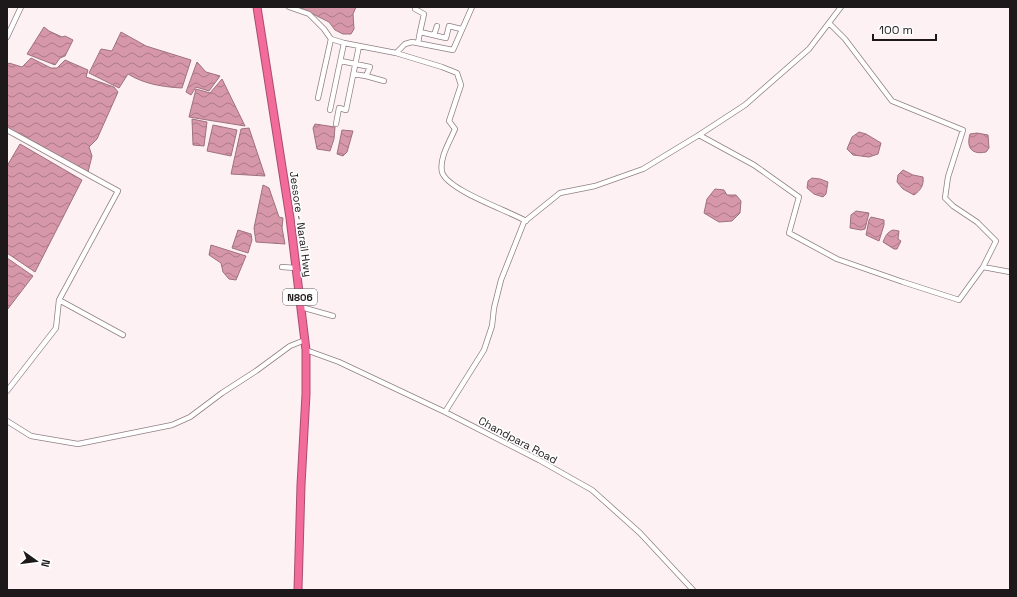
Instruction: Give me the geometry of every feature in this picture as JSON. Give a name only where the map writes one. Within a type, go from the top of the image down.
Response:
[{"type":"highway","name":"Jessore - Narail Hwy","points":[[257,7],[290,218],[306,350],[306,394],[301,485],[298,590]]},
{"type":"street","points":[[7,37],[20,7]]},
{"type":"street","points":[[289,7],[309,14],[324,29],[331,39],[396,54],[442,67],[457,73],[461,85],[449,120],[455,129],[442,159],[442,172],[447,180],[473,196],[526,221]]},
{"type":"street","points":[[416,7],[415,9],[424,14],[418,43]]},
{"type":"street","points":[[396,54],[406,44],[412,42],[453,50],[472,7]]},
{"type":"street","points":[[445,412],[484,350],[488,341],[501,280],[526,221],[560,193],[594,186],[643,169],[699,135],[751,100],[809,49],[841,7]]},
{"type":"street","points":[[699,135],[754,165],[799,197],[789,233],[837,259],[959,300],[983,267],[996,241],[977,222],[953,206],[945,198],[948,177],[964,130],[892,101],[845,39],[829,23]]},
{"type":"street","points":[[434,35],[436,26]]},
{"type":"street","points":[[420,32],[446,38],[449,26],[461,29]]},
{"type":"street","points":[[318,98],[331,39]]},
{"type":"street","points":[[330,110],[344,43]]},
{"type":"street","points":[[336,124],[339,108],[346,110],[359,46]]},
{"type":"street","points":[[341,61],[370,67],[366,76]]},
{"type":"street","points":[[353,74],[384,81]]},
{"type":"street","points":[[7,130],[118,191],[59,300],[56,328],[40,346],[7,391]]},
{"type":"street","points":[[282,267],[296,268]]},
{"type":"street","points":[[983,267],[1010,272]]},
{"type":"street","points":[[59,300],[123,335]]},
{"type":"street","points":[[301,307],[333,316]]},
{"type":"street","points":[[7,421],[31,436],[78,444],[172,425],[190,417],[222,393],[256,372],[290,346],[305,340]]},
{"type":"street","name":"Chandpara Road","points":[[306,350],[339,362],[445,412],[539,460],[592,490],[640,533],[693,590]]},
{"type":"water","points":[[299,7],[356,7],[353,14],[354,29],[351,34],[343,34],[335,30],[329,22]]},
{"type":"water","points":[[44,27],[62,37],[65,36],[73,40],[65,56],[60,58],[55,65],[27,54]]},
{"type":"water","points":[[121,32],[146,46],[191,60],[182,88],[154,84],[128,74],[119,88],[89,73],[101,49],[112,51]]},
{"type":"water","points":[[31,58],[51,68],[57,68],[65,60],[88,70],[86,77],[114,87],[118,92],[97,139],[89,147],[92,156],[88,172],[7,131],[7,65],[9,63],[22,67]]},
{"type":"water","points":[[197,62],[206,72],[220,76],[209,91],[196,87],[191,95],[186,92]]},
{"type":"water","points":[[222,79],[245,126],[189,117],[196,89],[210,93]]},
{"type":"water","points":[[192,119],[207,122],[204,146],[193,145]]},
{"type":"water","points":[[315,124],[335,127],[334,139],[330,151],[317,149],[313,128]]},
{"type":"water","points":[[213,125],[237,130],[231,156],[207,151]]},
{"type":"water","points":[[249,128],[265,176],[231,174],[241,129]]},
{"type":"water","points":[[342,130],[353,131],[347,152],[343,156],[337,154]]},
{"type":"water","points":[[859,132],[866,134],[881,143],[878,154],[869,157],[853,155],[847,149],[852,137]]},
{"type":"water","points":[[977,133],[988,135],[989,148],[986,152],[977,152],[970,147],[970,134]]},
{"type":"water","points":[[20,144],[82,180],[35,272],[7,253],[7,166]]},
{"type":"water","points":[[903,170],[913,175],[923,177],[922,187],[914,195],[903,189],[897,182],[898,175]]},
{"type":"water","points":[[812,178],[828,182],[826,194],[823,197],[814,194],[807,188],[808,181]]},
{"type":"water","points":[[263,185],[269,188],[279,217],[283,218],[282,228],[285,244],[256,242],[254,228]]},
{"type":"water","points":[[715,189],[724,190],[727,195],[736,195],[741,201],[740,213],[732,221],[719,222],[704,213],[707,199]]},
{"type":"water","points":[[856,211],[869,213],[865,229],[861,230],[850,228],[851,215]]},
{"type":"water","points":[[871,217],[884,220],[879,241],[866,235]]},
{"type":"water","points":[[238,230],[251,234],[252,240],[248,253],[232,248]]},
{"type":"water","points":[[893,230],[899,231],[898,239],[901,241],[897,249],[894,249],[883,242],[888,233]]},
{"type":"water","points":[[211,245],[246,256],[236,280],[229,279],[223,272],[221,263],[209,255]]},
{"type":"water","points":[[7,258],[33,276],[7,310]]}]
